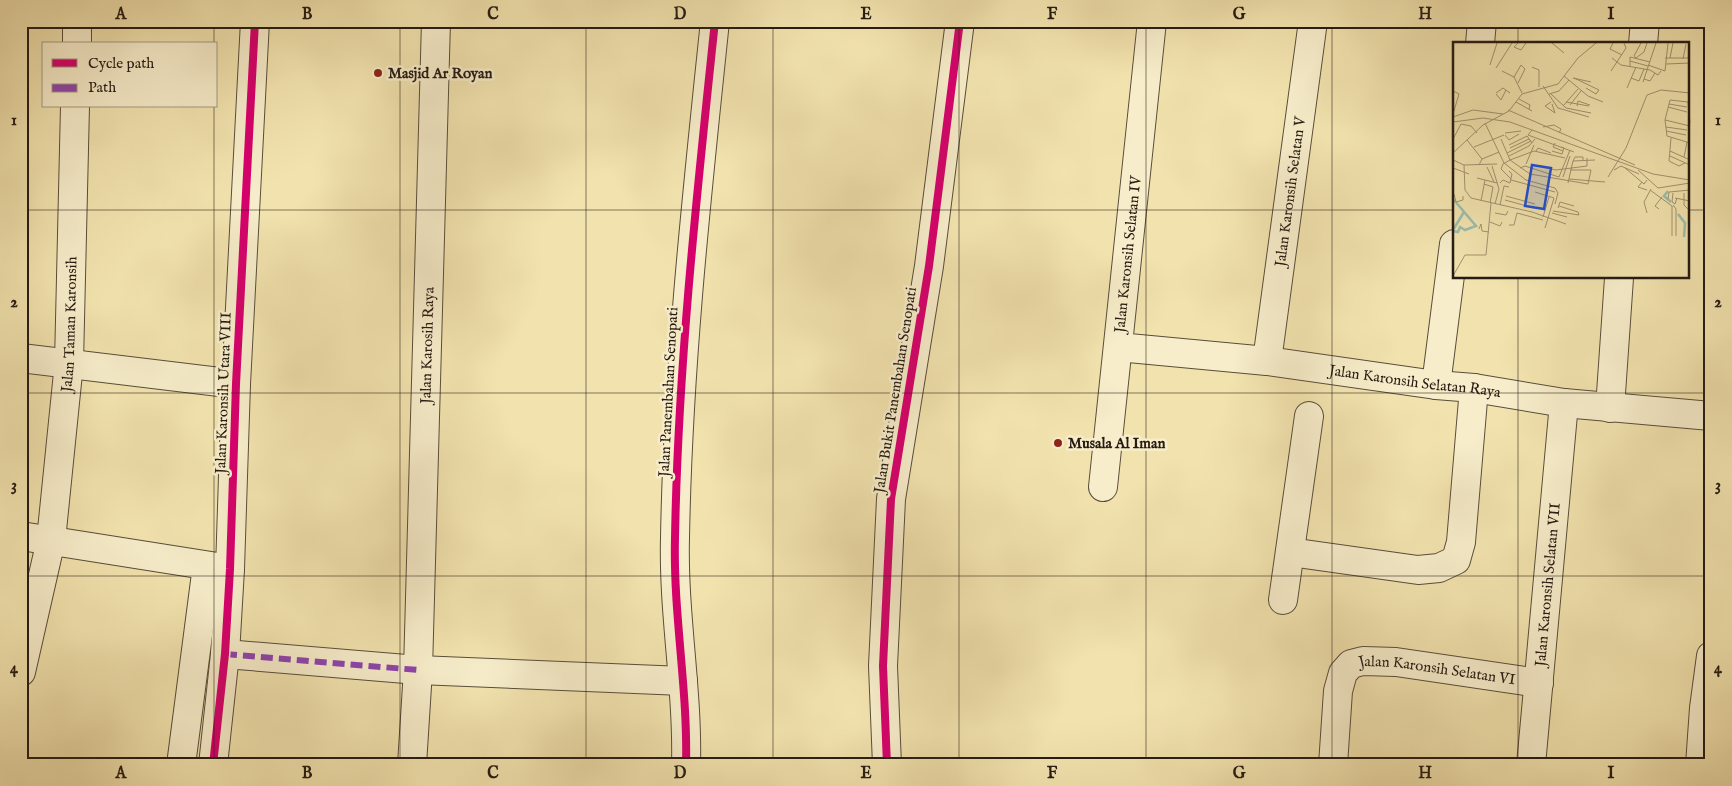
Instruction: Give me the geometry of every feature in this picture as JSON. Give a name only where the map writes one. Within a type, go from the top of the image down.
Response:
[{"type":"street","points":[[77,21],[77,42]]},
{"type":"street","name":"Jalan Karonsih Utara VIII","points":[[213,765],[225,654],[219,567],[236,384],[255,21]]},
{"type":"street","name":"Jalan Karosih Raya","points":[[412,765],[418,670],[436,21]]},
{"type":"street","name":"Jalan Panembahan Senopati","points":[[686,765],[675,541],[677,466],[689,272],[715,21]]},
{"type":"street","name":"Jalan Bukit Panembahan Senopati","points":[[887,765],[883,666],[891,499],[929,266],[960,21]]},
{"type":"street","name":"Jalan Karonsih Selatan IV","points":[[1103,487],[1152,21]]},
{"type":"street","name":"Jalan Karonsih Selatan V","points":[[1267,362],[1313,21]]},
{"type":"street","points":[[1480,42],[1482,21]]},
{"type":"street","points":[[1643,42],[1646,21]]},
{"type":"street","name":"Jalan Taman Karonsih","points":[[21,672],[51,540],[69,363],[75,108]]},
{"type":"street","points":[[1436,385],[1453,252]]},
{"type":"street","points":[[1610,408],[1619,279]]},
{"type":"street","name":"Jalan Karonsih Selatan Raya","points":[[1118,347],[1267,362],[1436,385],[1474,388],[1564,403],[1711,416]]},
{"type":"street","points":[[21,358],[236,384]]},
{"type":"street","points":[[1290,552],[1418,570],[1439,568],[1456,560],[1461,542],[1474,388]]},
{"type":"street","name":"Jalan Karonsih Selatan VII","points":[[1532,765],[1564,403]]},
{"type":"street","points":[[1283,600],[1309,416]]},
{"type":"street","points":[[21,536],[219,567],[181,765]]},
{"type":"street","points":[[225,654],[418,670],[683,681]]},
{"type":"street","points":[[1700,765],[1704,708],[1711,656]]},
{"type":"street","name":"Jalan Karonsih Selatan VI","points":[[1333,765],[1338,691],[1343,673],[1351,664],[1363,661],[1396,662],[1539,683]]},
{"type":"marked path","points":[[225,654],[418,670]]},
{"type":"cycle path","points":[[213,765],[225,654],[230,569],[236,384],[255,21]]},
{"type":"cycle path","points":[[686,765],[685,708],[675,566],[677,473],[689,279],[715,21]]},
{"type":"cycle path","points":[[887,765],[883,666],[891,499],[929,266],[960,21]]},
{"type":"place","name":"Masjid Ar Royan","points":[[378,73]]},
{"type":"place","name":"Musala Al Iman","points":[[1058,443]]}]
